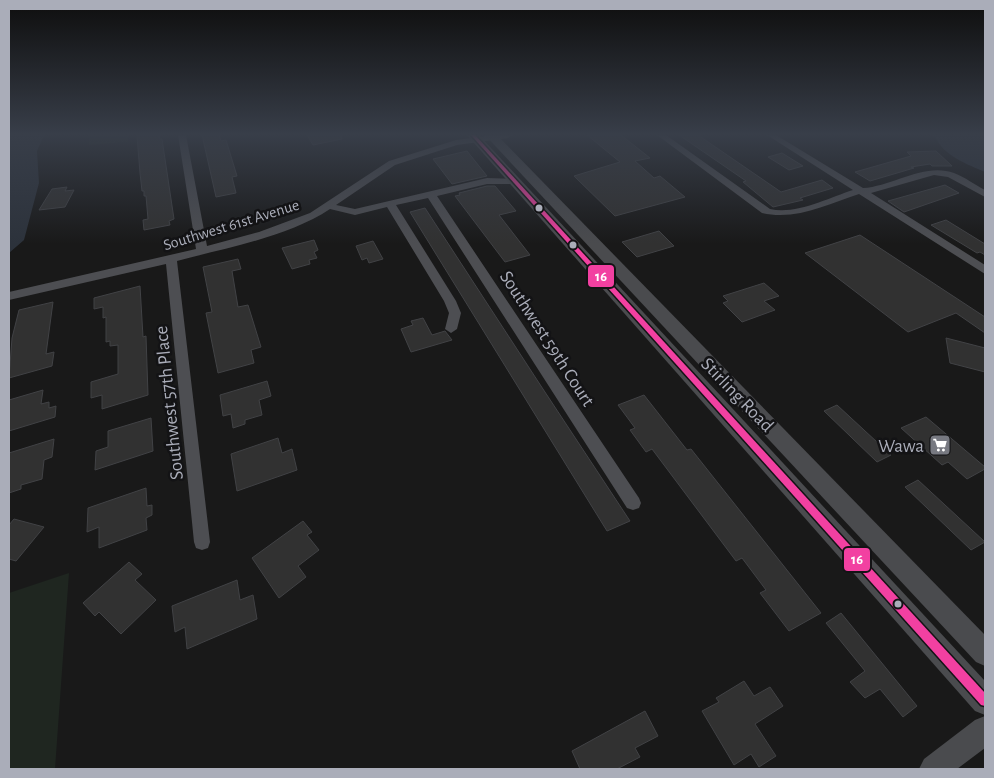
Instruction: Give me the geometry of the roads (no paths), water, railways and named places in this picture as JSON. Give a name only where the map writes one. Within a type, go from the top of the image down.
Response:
[{"type":"main road","name":"Stirling Road","points":[[510,171],[516,181],[618,295],[985,701]]},
{"type":"main road","name":"Stirling Road","points":[[522,171],[638,288],[985,653]]},
{"type":"main road","points":[[618,295],[638,288]]},
{"type":"main road","points":[[934,769],[985,730]]},
{"type":"street","points":[[188,171],[202,251]]},
{"type":"street","name":"Southwest 61st Avenue","points":[[9,296],[171,259],[289,226],[329,206],[380,171]]},
{"type":"street","points":[[711,171],[766,211],[778,214],[792,213],[860,191],[875,190],[934,172],[942,173],[985,194]]},
{"type":"street","points":[[832,171],[854,184],[860,191],[985,270]]},
{"type":"street","points":[[329,206],[355,212],[487,181],[516,181]]},
{"type":"street","name":"Southwest 59th Court","points":[[431,194],[633,503]]},
{"type":"street","points":[[390,204],[450,301],[455,313],[451,328]]},
{"type":"street","name":"Southwest 57th Place","points":[[171,259],[202,542]]},
{"type":"place","name":"Wawa","points":[[940,445]]}]
